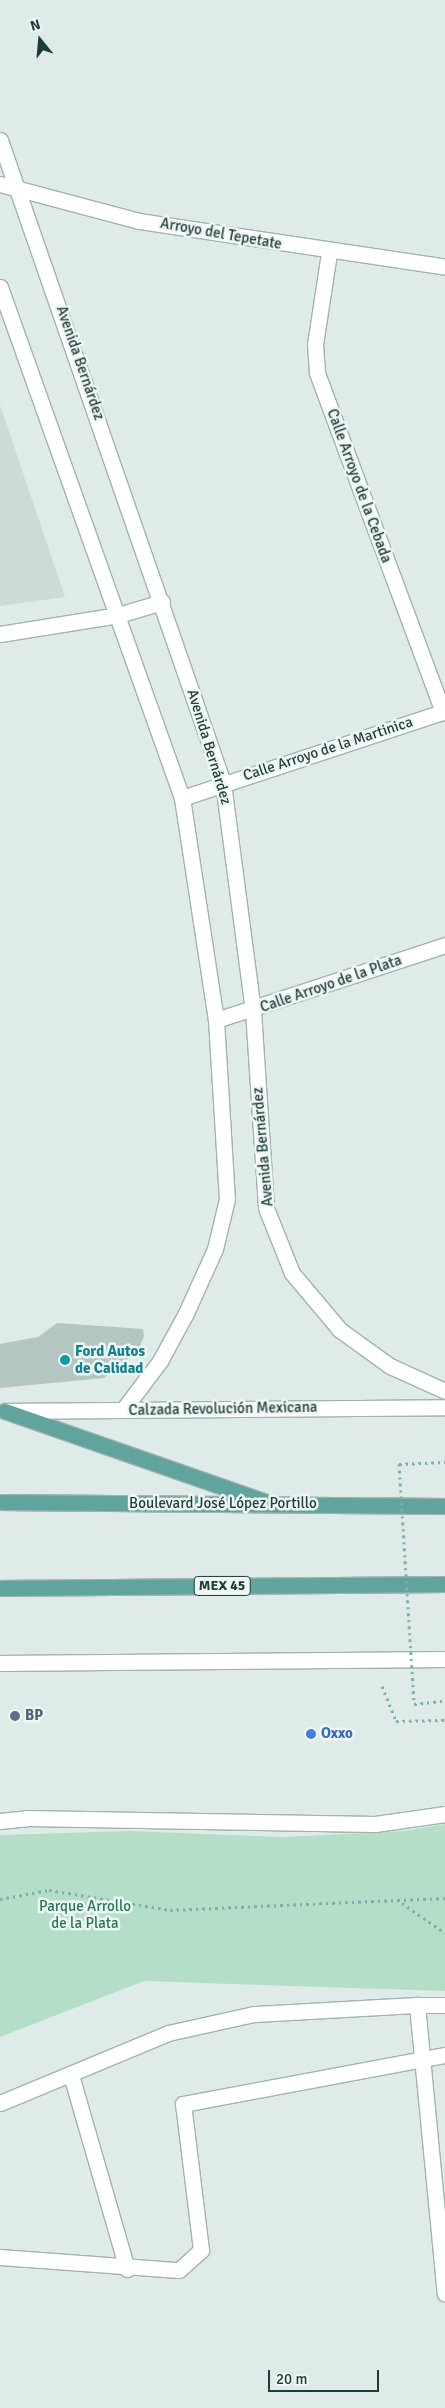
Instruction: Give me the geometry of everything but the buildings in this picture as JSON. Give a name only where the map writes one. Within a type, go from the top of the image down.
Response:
[{"type":"main road","points":[[3,1411],[274,1504]]},
{"type":"main road","name":"Boulevard José López Portillo","points":[[0,1502],[445,1506]]},
{"type":"main road","name":"MEX 45","points":[[0,1588],[445,1584]]},
{"type":"street","name":"Avenida Bernárdez","points":[[0,140],[20,189],[223,783],[253,1011],[266,1208],[292,1273],[340,1330],[390,1366],[445,1391]]},
{"type":"street","name":"Arroyo del Tepetate","points":[[0,184],[139,221],[329,253],[445,267]]},
{"type":"street","name":"Calle Arroyo de la Cebada","points":[[329,253],[315,344],[317,373],[444,712]]},
{"type":"street","points":[[0,287],[182,798],[216,1020],[227,1199],[223,1216],[215,1249],[185,1315],[160,1361],[123,1410]]},
{"type":"street","points":[[0,634],[118,615],[162,602]]},
{"type":"street","name":"Calle Arroyo de la Martinica","points":[[182,798],[444,712]]},
{"type":"street","name":"Calle Arroyo de la Plata","points":[[216,1020],[253,1011],[445,945]]},
{"type":"street","name":"Calzada Revolución Mexicana","points":[[3,1411],[445,1406]]},
{"type":"street","points":[[0,1663],[445,1659]]},
{"type":"street","points":[[0,1821],[27,1818],[375,1824],[445,1814]]},
{"type":"street","points":[[417,2005],[424,2058],[445,2294]]},
{"type":"street","points":[[0,2103],[168,2033],[254,2014],[445,2005]]},
{"type":"street","points":[[0,2257],[127,2269],[179,2270],[202,2250],[184,2104],[424,2058],[445,2056]]},
{"type":"street","points":[[71,2075],[127,2269]]},
{"type":"path","points":[[445,1462],[399,1464],[414,1704],[445,1701]]},
{"type":"path","points":[[371,1660],[396,1721],[445,1720]]},
{"type":"path","points":[[0,1899],[49,1890],[170,1910],[402,1903],[445,1898]]},
{"type":"path","points":[[402,1903],[445,1933]]},
{"type":"shaded area","points":[[0,405],[65,597],[0,606]]},
{"type":"green space","name":"Parque Arrollo de la Plata","points":[[445,1824],[445,1991],[144,1981],[0,2037],[0,1835],[129,1831],[282,1837],[405,1831]]},
{"type":"place","name":"Ford Autos de Calidad","points":[[65,1360]]},
{"type":"place","name":"BP","points":[[15,1716]]},
{"type":"place","name":"Oxxo","points":[[311,1734]]}]
